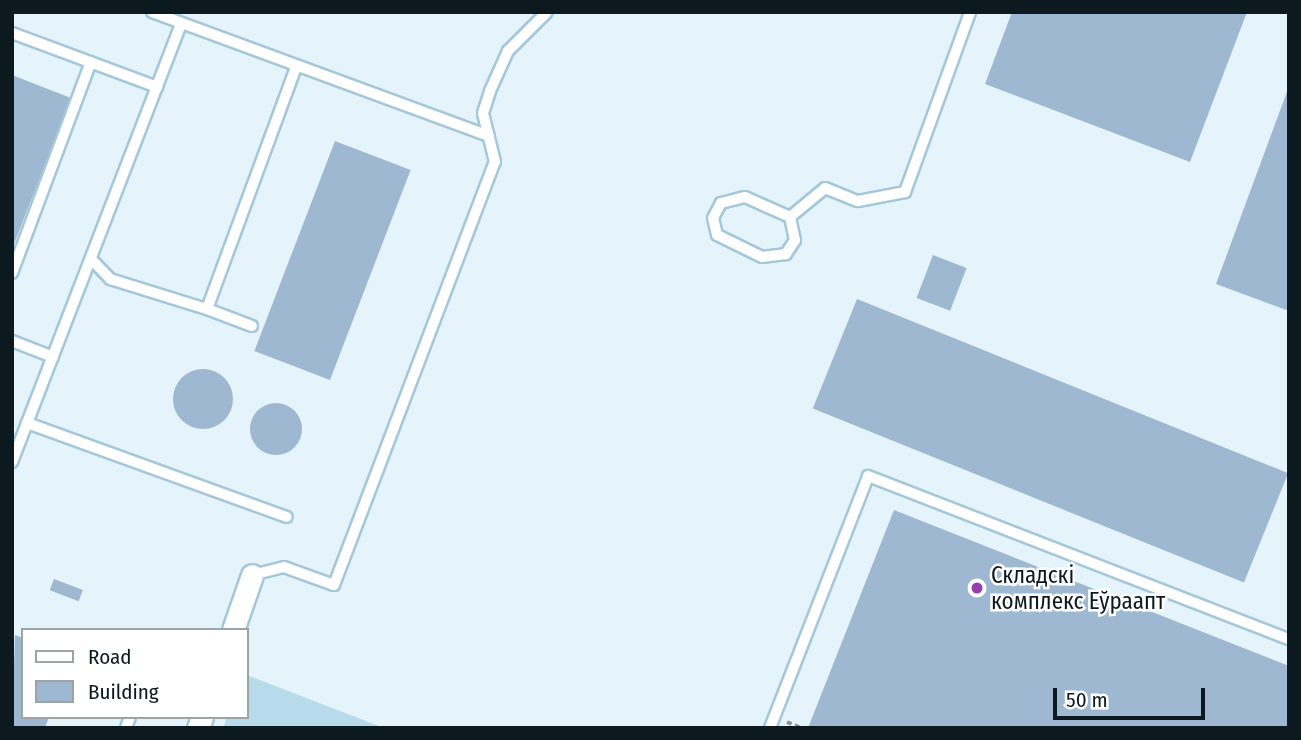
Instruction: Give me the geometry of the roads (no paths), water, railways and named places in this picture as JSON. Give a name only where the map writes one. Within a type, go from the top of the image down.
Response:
[{"type":"street","points":[[234,628],[252,575]]},
{"type":"lane","points":[[152,12],[489,136]]},
{"type":"lane","points":[[252,575],[284,567],[334,585],[495,162],[483,113],[508,51],[547,12]]},
{"type":"lane","points":[[790,217],[825,188],[859,201],[905,192],[971,12]]},
{"type":"lane","points":[[12,462],[181,23]]},
{"type":"lane","points":[[12,33],[157,87]]},
{"type":"lane","points":[[12,273],[91,62]]},
{"type":"lane","points":[[206,309],[296,67]]},
{"type":"lane","points":[[736,196],[790,217],[796,232],[792,247],[770,259],[722,241],[713,227],[720,203],[736,196]]},
{"type":"lane","points":[[91,259],[110,279],[252,326]]},
{"type":"lane","points":[[12,341],[53,357]]},
{"type":"lane","points":[[27,424],[286,517]]},
{"type":"lane","points":[[769,728],[869,476],[1289,639]]},
{"type":"place","name":"Складскі комплекс Еўраапт","points":[[977,588]]}]
